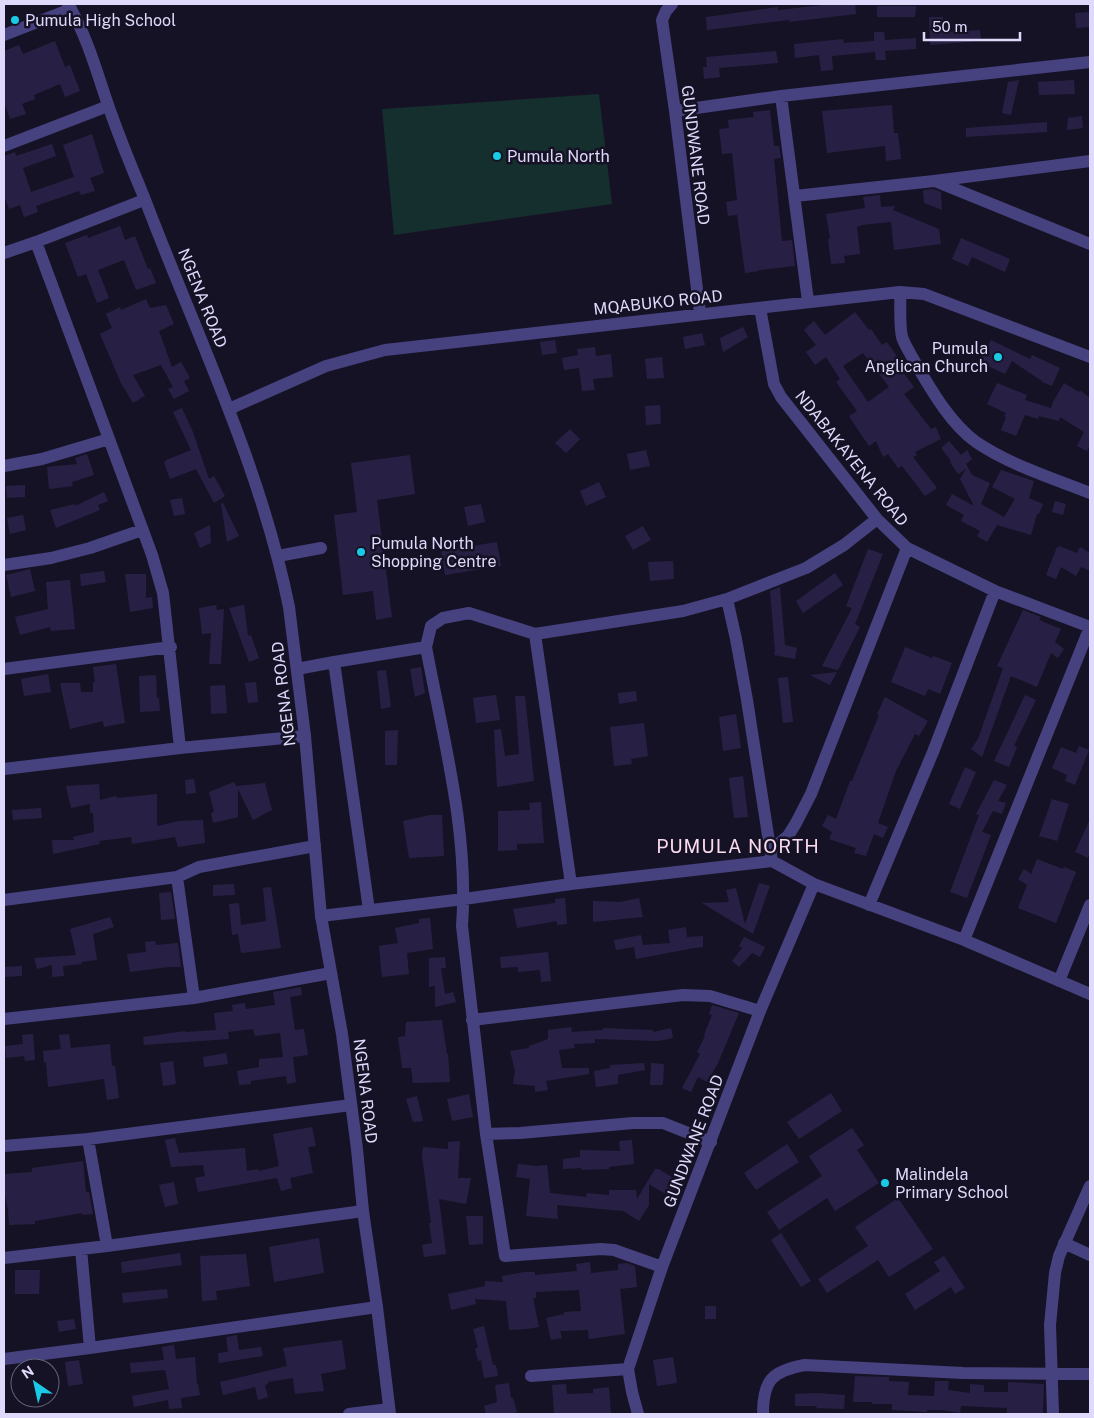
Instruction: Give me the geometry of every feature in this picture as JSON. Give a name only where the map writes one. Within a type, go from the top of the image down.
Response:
[{"type":"street","name":"GUNDWANE ROAD","points":[[672,4],[662,20],[700,313]]},
{"type":"street","points":[[4,35],[70,6]]},
{"type":"street","name":"NGENA ROAD","points":[[70,6],[86,41],[108,106],[144,200],[229,409],[278,556],[289,607],[305,736],[321,916],[342,1034],[389,1412]]},
{"type":"street","points":[[675,111],[781,96],[1090,62]]},
{"type":"street","points":[[781,96],[808,301]]},
{"type":"street","points":[[4,146],[108,106]]},
{"type":"street","points":[[795,196],[1090,161]]},
{"type":"street","points":[[934,181],[1090,244]]},
{"type":"street","points":[[4,253],[144,200]]},
{"type":"street","points":[[36,242],[164,593],[180,748]]},
{"type":"street","points":[[900,292],[903,339],[930,387],[948,413],[963,430],[979,444],[1015,463],[1090,493]]},
{"type":"street","name":"MQABUKO ROAD","points":[[229,409],[326,366],[385,350],[700,313],[900,292],[924,294],[1090,357]]},
{"type":"street","name":"NDABAKAYENA ROAD","points":[[760,308],[774,384],[781,397],[877,520],[907,548],[995,591],[1090,627]]},
{"type":"street","points":[[4,466],[42,459],[109,439]]},
{"type":"street","points":[[662,1267],[614,1250],[601,1249],[505,1256],[486,1134],[472,1020],[462,926],[464,899],[463,862],[453,787],[426,647],[431,626],[443,618],[470,614],[536,634],[683,611],[727,599],[806,568],[844,545],[877,520]]},
{"type":"street","points":[[4,566],[80,551],[142,530]]},
{"type":"street","points":[[278,556],[321,548]]},
{"type":"street","points":[[321,916],[464,899],[771,855],[788,836],[811,794],[907,548]]},
{"type":"street","points":[[869,904],[933,752],[995,591]]},
{"type":"street","points":[[727,599],[736,639],[771,855],[814,884],[964,940],[1090,994]]},
{"type":"street","points":[[964,940],[1090,627]]},
{"type":"street","points":[[536,634],[571,884]]},
{"type":"street","points":[[4,668],[171,647]]},
{"type":"street","points":[[297,669],[426,647]]},
{"type":"street","points":[[334,662],[369,910]]},
{"type":"street","points":[[4,769],[180,748],[305,736]]},
{"type":"street","points":[[4,900],[177,877],[199,867],[315,846]]},
{"type":"street","points":[[177,877],[194,998]]},
{"type":"street","name":"GUNDWANE ROAD","points":[[638,1414],[628,1369],[662,1267],[760,1011],[814,884]]},
{"type":"street","points":[[1059,981],[1090,905]]},
{"type":"street","points":[[4,1019],[194,998],[330,973]]},
{"type":"street","points":[[472,1020],[683,996],[710,996],[733,1001],[760,1011]]},
{"type":"street","points":[[4,1146],[88,1139],[351,1105]]},
{"type":"street","points":[[486,1134],[655,1122],[663,1123],[710,1142]]},
{"type":"street","points":[[88,1139],[108,1246]]},
{"type":"street","points":[[1053,1414],[1050,1325],[1055,1273],[1064,1243],[1090,1186]]},
{"type":"street","points":[[4,1258],[108,1246],[363,1211]]},
{"type":"street","points":[[1064,1243],[1090,1255]]},
{"type":"street","points":[[81,1249],[90,1348]]},
{"type":"street","points":[[4,1359],[377,1308]]},
{"type":"street","points":[[763,1414],[763,1400],[766,1387],[774,1375],[786,1369],[805,1366],[963,1373],[1052,1372],[1090,1374]]},
{"type":"street","points":[[531,1376],[628,1369]]},
{"type":"street","points":[[349,1414],[389,1412]]},
{"type":"green space","name":"Pumula North","points":[[599,94],[612,204],[394,235],[382,109]]},
{"type":"building","points":[[832,4],[855,4],[856,14],[707,30],[706,17],[778,7],[778,10]]},
{"type":"building","points":[[877,6],[916,6],[915,17],[877,17]]},
{"type":"building","points":[[1090,12],[1090,27],[1076,28],[1075,13]]},
{"type":"building","points":[[929,17],[943,17],[944,32],[980,30],[981,41],[930,45]]},
{"type":"building","points":[[874,32],[884,32],[885,40],[916,38],[916,49],[885,51],[886,60],[876,60],[875,52],[832,56],[833,70],[821,71],[819,55],[795,58],[794,44],[843,39],[844,43],[874,41]]},
{"type":"building","points":[[55,41],[65,67],[70,65],[80,91],[65,97],[60,84],[34,95],[35,99],[22,104],[26,114],[10,119],[4,102],[4,51],[19,45],[23,54]]},
{"type":"building","points":[[776,51],[778,63],[719,68],[720,77],[704,79],[703,67],[707,67],[706,57]]},
{"type":"building","points":[[1019,80],[1011,115],[1002,113],[1008,82]]},
{"type":"building","points":[[1074,80],[1075,94],[1039,95],[1038,82]]},
{"type":"building","points":[[892,105],[894,133],[898,133],[901,159],[886,161],[885,146],[827,153],[822,111]]},
{"type":"building","points":[[770,110],[774,146],[779,146],[781,158],[774,159],[782,241],[792,240],[795,266],[745,273],[737,215],[728,216],[726,202],[737,200],[732,153],[722,154],[719,129],[729,128],[728,120],[754,117],[753,112]]},
{"type":"building","points":[[1082,116],[1083,128],[1067,130],[1068,118]]},
{"type":"building","points":[[1047,122],[1047,132],[966,137],[966,128]]},
{"type":"building","points":[[92,134],[104,173],[90,178],[95,191],[81,195],[79,191],[36,206],[38,212],[24,217],[20,205],[9,209],[4,196],[4,156],[15,152],[16,156],[52,144],[56,156],[23,168],[31,192],[74,177],[63,145]]},
{"type":"building","points":[[934,189],[941,192],[942,210],[924,203],[923,190]]},
{"type":"building","points":[[880,195],[881,207],[895,206],[893,210],[939,229],[941,244],[894,250],[891,222],[862,225],[857,227],[860,254],[844,256],[845,263],[831,264],[828,239],[830,238],[826,214],[865,208],[863,197]]},
{"type":"building","points":[[120,226],[125,240],[135,236],[148,269],[150,268],[156,283],[136,290],[124,260],[98,270],[109,298],[97,303],[86,274],[78,277],[65,243],[87,235],[88,238]]},
{"type":"building","points":[[961,238],[1010,259],[1005,272],[972,257],[968,266],[952,259]]},
{"type":"building","points":[[146,299],[150,308],[166,305],[174,324],[159,331],[172,367],[181,362],[190,378],[184,381],[189,391],[174,399],[168,389],[173,387],[161,365],[133,375],[145,396],[133,403],[121,383],[100,334],[112,328],[106,314],[120,307],[121,310]]},
{"type":"building","points":[[855,312],[869,330],[871,329],[882,345],[887,342],[906,369],[902,371],[914,387],[904,394],[931,429],[936,427],[941,439],[915,452],[917,455],[913,457],[937,488],[925,496],[902,466],[898,468],[888,454],[883,457],[876,441],[869,446],[849,416],[857,411],[836,382],[840,379],[826,357],[815,365],[806,352],[816,345],[804,330],[814,321],[825,335]],"holes":[[[863,353],[889,387],[868,402],[843,366]]]},
{"type":"building","points":[[743,327],[748,337],[723,352],[720,338]]},
{"type":"building","points":[[702,333],[705,345],[685,349],[683,337]]},
{"type":"building","points":[[555,340],[557,353],[542,355],[540,342]]},
{"type":"building","points":[[991,340],[1030,359],[1032,355],[1060,368],[1052,386],[1042,382],[1012,361],[1005,374],[980,362]]},
{"type":"building","points":[[595,347],[596,356],[611,354],[613,377],[593,379],[595,390],[582,391],[579,368],[564,370],[562,358],[578,355],[577,349]]},
{"type":"building","points":[[662,357],[664,378],[647,379],[645,359]]},
{"type":"building","points":[[997,383],[1027,395],[1025,400],[1051,408],[1064,383],[1079,392],[1080,390],[1090,398],[1090,444],[1087,451],[1077,446],[1084,432],[1060,417],[1059,421],[1039,416],[1038,419],[1025,415],[1016,436],[1001,430],[1006,413],[987,404]]},
{"type":"building","points":[[660,405],[661,424],[646,425],[645,406]]},
{"type":"building","points":[[182,408],[193,432],[209,479],[214,476],[225,496],[214,503],[196,469],[170,479],[164,463],[166,460],[191,450],[173,412]]},
{"type":"building","points":[[570,429],[580,439],[566,453],[555,443]]},
{"type":"building","points":[[949,441],[961,455],[967,450],[972,459],[966,464],[972,475],[990,483],[981,504],[1004,517],[1015,499],[992,487],[1001,470],[1034,481],[1029,498],[1043,504],[1039,514],[1037,514],[1031,535],[997,525],[987,542],[977,536],[980,531],[961,521],[964,515],[946,505],[952,494],[974,506],[960,479],[966,469],[958,474],[941,448]]},
{"type":"building","points":[[646,450],[650,466],[630,470],[627,454]]},
{"type":"building","points":[[87,454],[94,475],[72,482],[73,486],[49,489],[47,467],[77,464],[75,458]]},
{"type":"building","points":[[410,455],[415,494],[377,500],[392,617],[376,620],[373,591],[343,595],[334,515],[357,512],[351,463]]},
{"type":"building","points":[[599,482],[606,497],[586,506],[580,491]]},
{"type":"building","points":[[25,485],[25,497],[7,498],[6,486]]},
{"type":"building","points":[[104,492],[108,501],[98,505],[100,510],[56,528],[50,510],[75,504],[75,506]]},
{"type":"building","points":[[182,498],[185,514],[174,516],[170,500]]},
{"type":"building","points":[[1055,501],[1066,504],[1063,515],[1052,512]]},
{"type":"building","points":[[223,503],[239,536],[227,542],[221,504]]},
{"type":"building","points":[[481,504],[485,522],[468,526],[464,507]]},
{"type":"building","points":[[23,515],[26,530],[10,534],[7,518]]},
{"type":"building","points":[[210,525],[211,543],[200,548],[194,533]]},
{"type":"building","points":[[643,526],[651,540],[633,550],[625,536]]},
{"type":"building","points":[[497,542],[501,566],[445,575],[441,551]]},
{"type":"building","points":[[1059,546],[1077,553],[1080,547],[1090,553],[1090,571],[1081,567],[1076,576],[1061,567],[1056,579],[1046,575]]},
{"type":"building","points":[[868,549],[883,554],[855,624],[860,627],[838,670],[822,666],[852,608],[846,606]]},
{"type":"building","points":[[673,561],[674,579],[650,581],[648,562]]},
{"type":"building","points":[[30,569],[35,591],[11,597],[6,575]]},
{"type":"building","points":[[104,571],[106,582],[81,586],[80,574]]},
{"type":"building","points":[[835,573],[843,585],[803,613],[796,601]]},
{"type":"building","points":[[125,574],[146,574],[146,598],[152,597],[153,608],[130,612]]},
{"type":"building","points":[[70,580],[75,629],[51,631],[50,627],[20,635],[15,617],[48,609],[46,582]]},
{"type":"building","points":[[780,587],[785,645],[797,648],[795,659],[774,655],[770,591]]},
{"type":"building","points":[[216,605],[217,610],[224,609],[221,664],[209,664],[211,633],[202,634],[199,608]]},
{"type":"building","points":[[244,605],[248,636],[251,635],[259,658],[249,662],[229,608]]},
{"type":"building","points":[[1023,610],[1041,617],[1039,620],[1061,629],[1055,642],[1064,649],[1058,658],[1051,653],[1037,687],[1011,676],[982,757],[971,749],[978,739],[1003,668],[997,666]]},
{"type":"building","points":[[905,647],[932,658],[933,656],[952,663],[940,694],[928,689],[925,696],[891,682]]},
{"type":"building","points":[[116,664],[125,723],[104,727],[103,721],[70,729],[60,683],[80,683],[81,692],[93,692],[93,682],[95,682],[93,667]]},
{"type":"building","points":[[421,667],[425,693],[415,697],[410,669]]},
{"type":"building","points":[[386,670],[391,707],[381,709],[377,671]]},
{"type":"building","points":[[837,672],[830,685],[810,675]]},
{"type":"building","points":[[48,674],[51,692],[24,696],[21,679]]},
{"type":"building","points":[[156,675],[157,698],[159,698],[160,711],[140,712],[139,676]]},
{"type":"building","points":[[788,677],[793,722],[783,723],[778,678]]},
{"type":"building","points":[[256,682],[258,702],[248,703],[245,683]]},
{"type":"building","points":[[225,685],[227,713],[211,714],[210,686]]},
{"type":"building","points":[[636,691],[637,701],[619,704],[618,693]]},
{"type":"building","points":[[496,695],[500,720],[476,723],[473,698]]},
{"type":"building","points":[[1025,695],[1036,700],[1014,746],[1017,747],[1009,767],[994,761]]},
{"type":"building","points":[[515,696],[525,696],[534,781],[497,787],[494,730],[501,729],[505,756],[519,754]]},
{"type":"building","points":[[885,697],[928,721],[919,736],[915,734],[896,771],[878,823],[888,827],[883,838],[874,834],[866,856],[854,853],[856,848],[829,839],[832,832],[822,826],[828,815],[836,819]]},
{"type":"building","points":[[736,714],[741,748],[723,751],[719,717]]},
{"type":"building","points":[[644,723],[648,756],[631,759],[632,764],[614,766],[610,727]]},
{"type":"building","points":[[398,730],[397,765],[385,765],[385,731]]},
{"type":"building","points":[[1079,746],[1089,750],[1075,785],[1065,781],[1067,775],[1052,768],[1061,747],[1076,753]]},
{"type":"building","points":[[965,767],[976,772],[960,809],[949,804]]},
{"type":"building","points":[[743,776],[748,817],[734,818],[729,778]]},
{"type":"building","points":[[194,779],[196,793],[186,794],[185,780]]},
{"type":"building","points":[[994,780],[1007,785],[998,801],[1006,803],[1002,814],[993,811],[982,832],[991,835],[967,898],[950,892],[979,815],[976,814]]},
{"type":"building","points":[[234,782],[236,786],[265,783],[272,810],[253,820],[238,789],[238,817],[213,823],[211,813],[214,812],[209,792]]},
{"type":"building","points":[[99,784],[100,800],[116,796],[117,798],[157,794],[157,826],[179,821],[203,820],[205,843],[178,847],[175,837],[132,844],[131,837],[99,841],[100,844],[53,854],[52,840],[74,840],[73,837],[94,832],[93,813],[90,813],[90,804],[71,808],[66,786]]},
{"type":"building","points":[[1052,799],[1069,804],[1057,841],[1039,836]]},
{"type":"building","points":[[541,802],[544,843],[517,844],[517,850],[498,851],[498,811],[530,810],[529,803]]},
{"type":"building","points":[[41,808],[42,818],[13,820],[12,810]]},
{"type":"building","points":[[430,815],[442,815],[444,856],[409,858],[403,821]]},
{"type":"building","points":[[1090,819],[1090,852],[1088,858],[1075,852]]},
{"type":"building","points":[[1037,859],[1076,872],[1056,923],[1018,908],[1027,885],[1018,879],[1024,869],[1031,874]]},
{"type":"building","points":[[759,883],[770,886],[753,934],[702,903],[729,902],[726,890],[736,888],[745,924]]},
{"type":"building","points":[[234,884],[235,895],[213,896],[213,885]]},
{"type":"building","points":[[271,887],[281,948],[241,953],[238,934],[232,935],[229,904],[239,903],[241,925],[266,921],[263,888]]},
{"type":"building","points":[[171,892],[175,919],[161,920],[159,893]]},
{"type":"building","points":[[565,898],[567,924],[557,925],[557,921],[517,928],[513,909],[555,903],[555,899]]},
{"type":"building","points":[[639,898],[643,917],[593,922],[593,901],[620,902]]},
{"type":"building","points":[[110,917],[114,927],[93,934],[97,960],[63,966],[64,976],[52,977],[52,965],[37,969],[34,958],[76,955],[70,929]]},
{"type":"building","points":[[430,918],[433,949],[407,953],[409,974],[382,977],[379,946],[398,943],[395,928],[419,923],[419,919]]},
{"type":"building","points":[[686,927],[687,937],[703,936],[703,947],[636,959],[634,947],[616,950],[614,940],[641,935],[643,945],[670,943],[668,930]]},
{"type":"building","points":[[744,937],[765,947],[760,957],[752,953],[739,967],[732,961],[742,948],[739,946]]},
{"type":"building","points":[[155,941],[156,945],[178,943],[181,967],[130,972],[127,954],[146,952],[145,942]]},
{"type":"building","points":[[548,952],[551,981],[541,982],[540,970],[518,972],[518,967],[501,968],[500,957]]},
{"type":"building","points":[[445,957],[446,968],[441,968],[445,994],[453,992],[456,1002],[435,1007],[435,986],[429,987],[429,958]]},
{"type":"building","points":[[22,966],[22,976],[4,977],[4,967]]},
{"type":"building","points":[[301,987],[302,995],[290,997],[295,1030],[304,1029],[308,1055],[293,1057],[296,1082],[287,1084],[286,1076],[251,1081],[251,1084],[239,1085],[237,1071],[259,1067],[259,1059],[283,1057],[280,1033],[255,1036],[253,1029],[228,1032],[229,1039],[144,1045],[143,1037],[185,1031],[216,1030],[214,1013],[233,1011],[232,1005],[245,1003],[246,1009],[275,1005],[273,992]]},
{"type":"building","points":[[712,1005],[739,1013],[718,1063],[707,1082],[698,1077],[691,1092],[682,1088],[700,1054],[697,1052],[712,1015],[709,1014]]},
{"type":"building","points":[[442,1020],[448,1054],[450,1082],[413,1083],[411,1068],[402,1068],[398,1037],[405,1036],[406,1022]]},
{"type":"building","points":[[571,1027],[572,1032],[603,1030],[603,1028],[653,1030],[653,1032],[671,1028],[673,1038],[659,1041],[595,1039],[595,1043],[574,1044],[575,1048],[559,1050],[562,1068],[589,1068],[589,1074],[546,1081],[548,1090],[535,1092],[535,1086],[513,1084],[515,1071],[510,1051],[529,1048],[529,1046],[548,1039],[548,1030]]},
{"type":"building","points":[[33,1034],[35,1060],[25,1061],[24,1056],[6,1058],[5,1046],[23,1044],[22,1035]]},
{"type":"building","points":[[69,1034],[71,1048],[110,1044],[112,1066],[115,1066],[119,1098],[107,1100],[104,1079],[48,1087],[43,1051],[61,1049],[59,1035]]},
{"type":"building","points":[[226,1053],[228,1064],[204,1067],[203,1057]]},
{"type":"building","points":[[173,1061],[176,1084],[163,1086],[160,1063]]},
{"type":"building","points":[[644,1063],[645,1070],[618,1075],[618,1084],[596,1087],[594,1071],[610,1068],[610,1065]]},
{"type":"building","points":[[651,1063],[664,1064],[663,1085],[650,1085]]},
{"type":"building","points":[[831,1093],[842,1111],[799,1139],[787,1122]]},
{"type":"building","points":[[469,1094],[473,1117],[452,1121],[447,1099]]},
{"type":"building","points":[[417,1096],[423,1121],[413,1122],[406,1099]]},
{"type":"building","points":[[312,1127],[316,1146],[308,1147],[313,1173],[290,1178],[292,1188],[281,1191],[277,1178],[198,1192],[195,1178],[205,1176],[203,1165],[171,1167],[165,1140],[175,1138],[179,1153],[245,1148],[247,1171],[258,1169],[259,1171],[279,1166],[273,1134]]},
{"type":"building","points":[[852,1128],[864,1145],[857,1150],[879,1183],[835,1211],[827,1198],[779,1230],[767,1212],[822,1176],[809,1156]]},
{"type":"building","points":[[632,1140],[634,1164],[609,1167],[609,1169],[563,1169],[563,1159],[580,1157],[580,1150],[620,1151],[619,1141]]},
{"type":"building","points":[[460,1141],[458,1178],[471,1178],[466,1204],[439,1199],[446,1254],[424,1257],[422,1245],[432,1243],[422,1156],[423,1147],[448,1149],[448,1142]]},
{"type":"building","points":[[787,1144],[799,1162],[756,1190],[744,1173]]},
{"type":"building","points":[[83,1161],[86,1192],[89,1192],[93,1214],[82,1215],[82,1213],[35,1221],[35,1224],[9,1225],[4,1191],[4,1174],[32,1172],[32,1168]]},
{"type":"building","points":[[518,1164],[547,1165],[550,1193],[586,1197],[587,1193],[609,1195],[609,1190],[636,1190],[637,1199],[655,1169],[659,1169],[681,1183],[672,1198],[649,1184],[649,1205],[639,1221],[623,1211],[557,1205],[558,1219],[526,1216],[530,1179],[516,1177]]},
{"type":"building","points":[[174,1182],[178,1204],[165,1207],[159,1185]]},
{"type":"building","points":[[898,1198],[933,1249],[889,1277],[878,1260],[827,1293],[818,1279],[868,1246],[855,1227]]},
{"type":"building","points":[[466,1216],[483,1216],[483,1244],[469,1245]]},
{"type":"building","points":[[781,1233],[811,1281],[801,1287],[771,1240]]},
{"type":"building","points":[[319,1238],[324,1273],[274,1282],[269,1247]]},
{"type":"building","points":[[180,1253],[182,1265],[122,1273],[121,1262]]},
{"type":"building","points":[[246,1254],[250,1286],[216,1291],[217,1300],[202,1301],[200,1256]]},
{"type":"building","points":[[944,1256],[965,1288],[955,1294],[951,1287],[915,1310],[905,1294],[940,1271],[934,1262]]},
{"type":"building","points":[[590,1262],[591,1273],[618,1270],[618,1264],[627,1263],[635,1266],[637,1287],[620,1289],[625,1334],[589,1339],[588,1330],[560,1331],[562,1338],[551,1340],[546,1318],[564,1314],[564,1312],[581,1311],[579,1290],[536,1292],[536,1298],[533,1298],[539,1327],[527,1329],[509,1330],[506,1301],[475,1299],[476,1304],[451,1310],[448,1294],[485,1286],[485,1281],[503,1282],[502,1276],[524,1272],[535,1272],[535,1275],[577,1271],[576,1264]]},
{"type":"building","points":[[15,1270],[40,1270],[39,1294],[15,1294]]},
{"type":"building","points":[[167,1289],[168,1298],[123,1303],[122,1293]]},
{"type":"building","points":[[705,1306],[716,1306],[716,1319],[705,1319]]},
{"type":"building","points":[[74,1319],[76,1329],[59,1332],[57,1321]]},
{"type":"building","points":[[484,1326],[493,1365],[496,1365],[498,1376],[484,1378],[481,1360],[478,1361],[475,1348],[478,1348],[473,1329]]},
{"type":"building","points":[[237,1335],[239,1350],[261,1347],[263,1356],[219,1363],[218,1353],[228,1352],[226,1337]]},
{"type":"building","points":[[342,1340],[346,1369],[321,1374],[324,1391],[295,1394],[293,1378],[268,1382],[265,1385],[268,1397],[258,1400],[255,1387],[223,1395],[220,1382],[287,1366],[283,1348]]},
{"type":"building","points":[[174,1345],[176,1359],[195,1357],[197,1384],[200,1395],[181,1398],[182,1408],[169,1409],[168,1400],[134,1407],[132,1396],[169,1389],[165,1370],[131,1373],[130,1363],[164,1360],[162,1347]]},
{"type":"building","points":[[673,1357],[677,1383],[657,1386],[653,1360]]},
{"type":"building","points":[[79,1360],[83,1384],[68,1386],[65,1362]]},
{"type":"building","points":[[855,1376],[889,1377],[889,1381],[909,1382],[908,1395],[934,1396],[935,1381],[949,1381],[948,1390],[970,1393],[970,1384],[984,1385],[984,1392],[1008,1392],[1008,1382],[1044,1384],[1043,1413],[1007,1414],[1007,1408],[961,1406],[960,1413],[942,1410],[927,1410],[927,1412],[892,1410],[892,1404],[853,1402]]},
{"type":"building","points":[[509,1383],[511,1398],[513,1398],[517,1412],[486,1414],[484,1406],[497,1402],[495,1385]]},
{"type":"building","points":[[566,1384],[567,1394],[593,1393],[593,1389],[609,1387],[611,1414],[554,1414],[552,1385]]},
{"type":"building","points":[[795,1394],[845,1395],[844,1409],[795,1406]]},
{"type":"place","name":"Pumula High School","points":[[15,20]]},
{"type":"place","name":"Pumula North","points":[[497,156]]},
{"type":"place","name":"Pumula Anglican Church","points":[[998,357]]},
{"type":"place","name":"Pumula North Shopping Centre","points":[[361,552]]},
{"type":"place","name":"Malindela Primary School","points":[[885,1183]]},
{"type":"district","name":"PUMULA NORTH","points":[[738,846]]}]
